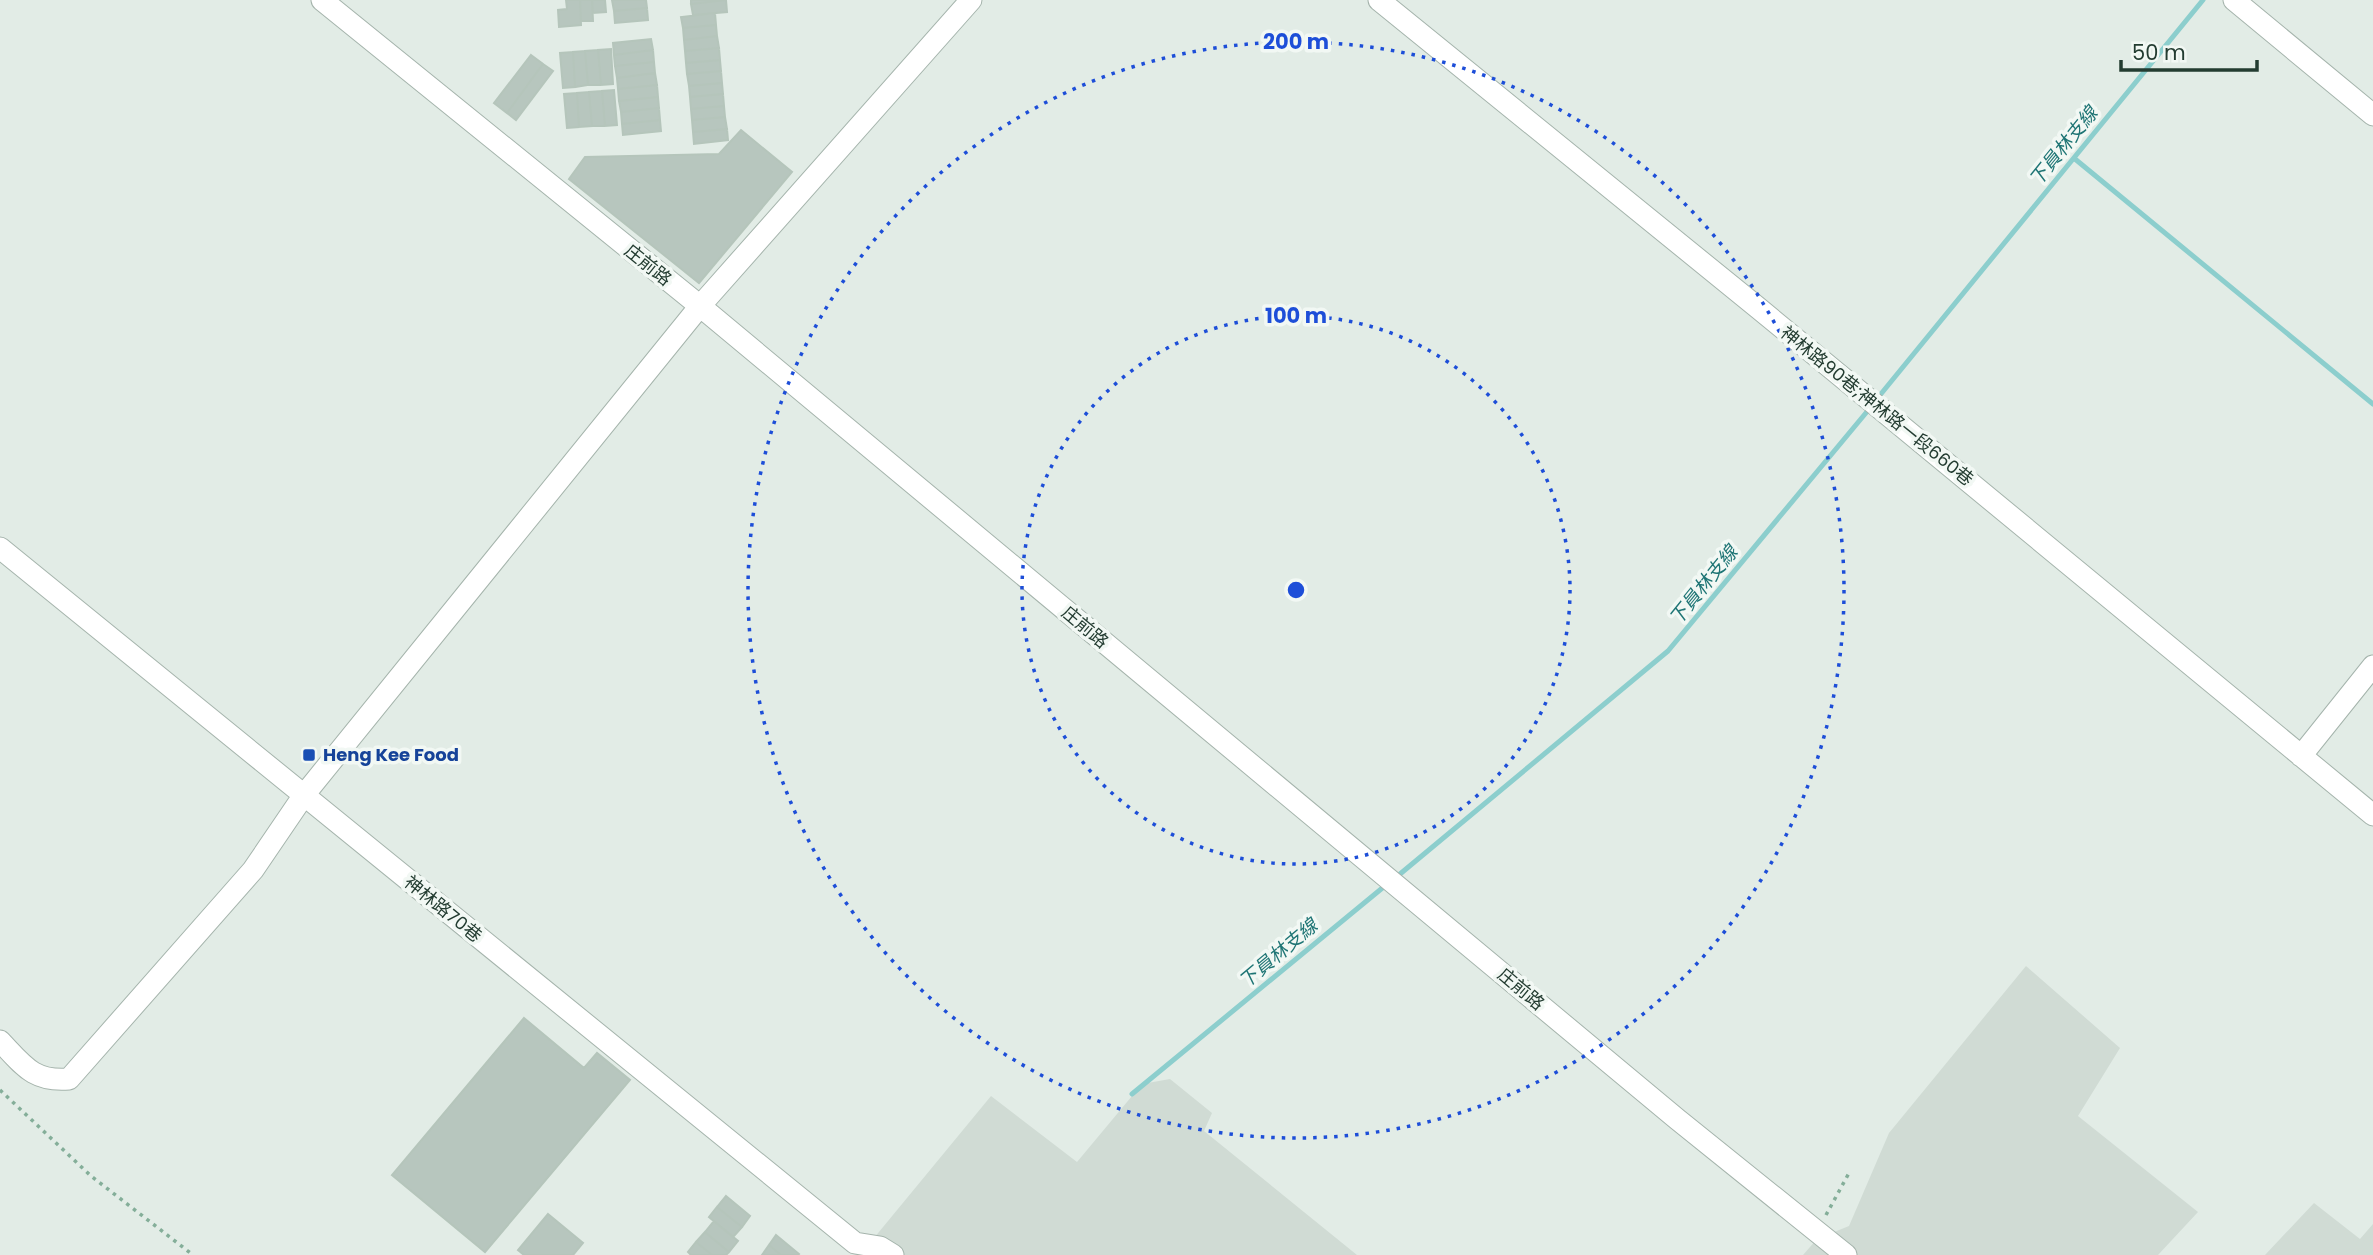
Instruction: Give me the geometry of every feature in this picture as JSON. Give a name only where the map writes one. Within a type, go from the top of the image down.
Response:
[{"type":"street","name":"庄前路","points":[[322,0],[700,306],[1667,1111],[1846,1255]]},
{"type":"street","points":[[0,1041],[27,1069],[49,1080],[69,1079],[253,870],[304,795],[700,306],[971,0]]},
{"type":"street","name":"神林路90巷;神林路一段660巷","points":[[1379,0],[2373,815]]},
{"type":"street","points":[[2236,2],[2373,115]]},
{"type":"street","name":"神林路70巷","points":[[0,548],[855,1243],[880,1247],[893,1255]]},
{"type":"street","points":[[2301,755],[2373,666]]},
{"type":"path","points":[[0,1090],[91,1176],[193,1255]]},
{"type":"path","points":[[1817,1232],[1849,1173]]},
{"type":"shaded area","points":[[2026,966],[2120,1048],[2078,1116],[2198,1212],[2158,1255],[1803,1255],[1817,1239],[1849,1226],[1889,1133]]},
{"type":"shaded area","points":[[1170,1079],[1212,1113],[1204,1131],[1357,1255],[901,1255],[874,1238],[991,1096],[1077,1162],[1142,1084]]},
{"type":"shaded area","points":[[2314,1203],[2360,1239],[2373,1224],[2373,1255],[2265,1255]]},
{"type":"building","points":[[566,0],[580,0],[581,25],[559,27],[558,10],[567,9]]},
{"type":"building","points":[[580,0],[592,0],[593,21],[581,21]]},
{"type":"building","points":[[592,0],[605,0],[606,12],[593,13]]},
{"type":"building","points":[[612,0],[646,0],[647,8],[614,11]]},
{"type":"building","points":[[691,0],[726,0],[691,4]]},
{"type":"building","points":[[726,0],[727,12],[693,15],[691,4]]},
{"type":"building","points":[[647,8],[648,20],[615,23],[614,11]]},
{"type":"building","points":[[715,13],[716,25],[683,28],[681,17]]},
{"type":"building","points":[[716,25],[717,36],[684,40],[683,28]]},
{"type":"building","points":[[717,36],[719,48],[685,51],[684,40]]},
{"type":"building","points":[[651,39],[653,50],[614,55],[613,43]]},
{"type":"building","points":[[719,48],[720,60],[686,63],[685,51]]},
{"type":"building","points":[[611,49],[613,84],[601,85],[598,50]]},
{"type":"building","points":[[598,50],[601,85],[588,85],[585,51]]},
{"type":"building","points":[[653,50],[654,62],[615,66],[614,55]]},
{"type":"building","points":[[585,51],[588,85],[575,87],[573,52]]},
{"type":"building","points":[[573,52],[575,87],[563,88],[560,53]]},
{"type":"building","points":[[531,55],[543,64],[507,113],[494,103]]},
{"type":"building","points":[[720,60],[721,71],[687,74],[686,63]]},
{"type":"building","points":[[654,62],[655,73],[617,78],[615,66]]},
{"type":"building","points":[[543,64],[553,71],[516,120],[507,113]]},
{"type":"building","points":[[721,71],[722,83],[689,86],[687,74]]},
{"type":"building","points":[[655,73],[657,85],[618,89],[617,78]]},
{"type":"building","points":[[722,83],[723,94],[690,97],[689,86]]},
{"type":"building","points":[[657,85],[658,97],[619,101],[618,89]]},
{"type":"building","points":[[614,90],[617,125],[605,126],[602,91]]},
{"type":"building","points":[[602,91],[605,126],[592,126],[589,92]]},
{"type":"building","points":[[589,92],[592,126],[579,127],[577,93]]},
{"type":"building","points":[[577,93],[579,127],[567,128],[564,94]]},
{"type":"building","points":[[723,94],[724,106],[691,109],[690,97]]},
{"type":"building","points":[[658,97],[659,108],[621,112],[619,101]]},
{"type":"building","points":[[724,106],[725,117],[692,120],[691,109]]},
{"type":"building","points":[[659,108],[660,120],[622,124],[621,112]]},
{"type":"building","points":[[725,117],[727,129],[693,132],[692,120]]},
{"type":"building","points":[[660,120],[661,131],[623,135],[622,124]]},
{"type":"building","points":[[727,129],[728,140],[694,144],[693,132]]},
{"type":"building","points":[[741,130],[792,172],[699,283],[569,179],[585,157],[719,154]]},
{"type":"building","points":[[524,1018],[584,1068],[597,1053],[630,1080],[485,1252],[392,1175]]},
{"type":"building","points":[[726,1196],[750,1216],[742,1227],[717,1207]]},
{"type":"building","points":[[717,1207],[742,1227],[733,1237],[709,1217]]},
{"type":"building","points":[[548,1214],[583,1243],[573,1255],[524,1255],[518,1250]]},
{"type":"building","points":[[714,1221],[738,1241],[729,1252],[705,1232]]},
{"type":"building","points":[[705,1232],[729,1252],[726,1255],[712,1255],[696,1242]]},
{"type":"building","points":[[776,1235],[799,1254],[781,1255],[769,1245]]},
{"type":"building","points":[[696,1242],[712,1255],[691,1255],[688,1252]]},
{"type":"building","points":[[769,1245],[781,1255],[762,1255]]},
{"type":"waterway","name":"下員林支線","points":[[1876,400],[2203,0]]},
{"type":"waterway","points":[[2075,159],[2373,404]]},
{"type":"waterway","name":"下員林支線","points":[[1394,879],[1668,651],[1870,408]]},
{"type":"waterway","name":"下員林支線","points":[[1132,1094],[1386,885]]},
{"type":"place","name":"Heng Kee Food","points":[[309,755]]}]
